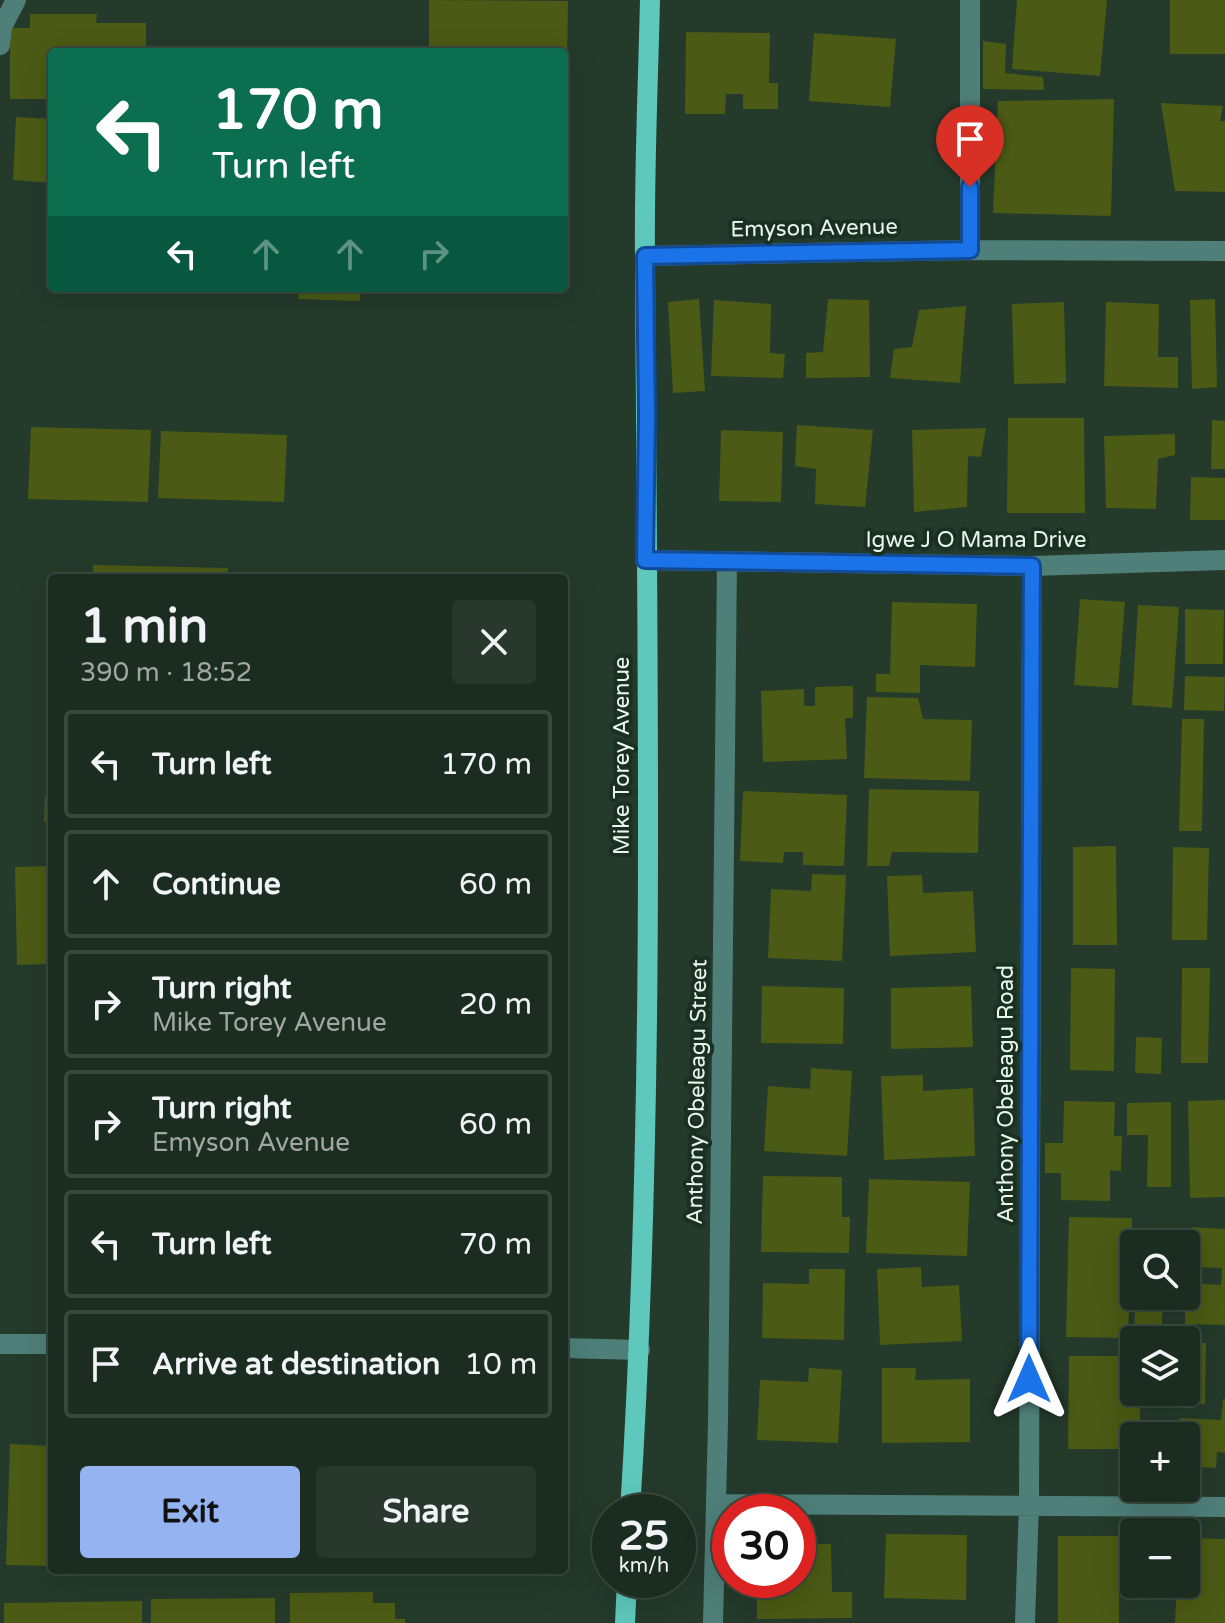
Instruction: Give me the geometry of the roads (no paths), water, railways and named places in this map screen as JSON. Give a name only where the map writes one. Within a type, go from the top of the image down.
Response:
[{"type":"main road","name":"Mike Torey Avenue","points":[[631,1494],[640,1350],[646,1076],[645,256],[650,0]]},
{"type":"main road","points":[[625,1623],[626,1598]]},
{"type":"street","points":[[0,45],[2,27],[16,0]]},
{"type":"street","points":[[970,0],[970,250]]},
{"type":"street","name":"Emyson Avenue","points":[[645,256],[970,250],[1225,251]]},
{"type":"street","name":"Igwe J O Mama Drive","points":[[645,560],[1032,566],[1225,560]]},
{"type":"street","name":"Anthony Obeleagu Street","points":[[717,1494],[727,561]]},
{"type":"street","name":"Anthony Obeleagu Road","points":[[1025,1623],[1029,1504],[1032,566]]},
{"type":"street","points":[[0,1344],[48,1344]]},
{"type":"street","points":[[568,1348],[640,1350]]},
{"type":"street","points":[[816,1504],[1225,1507]]},
{"type":"street","name":"Anthony Obeleagu Street","points":[[713,1623],[714,1598]]}]
